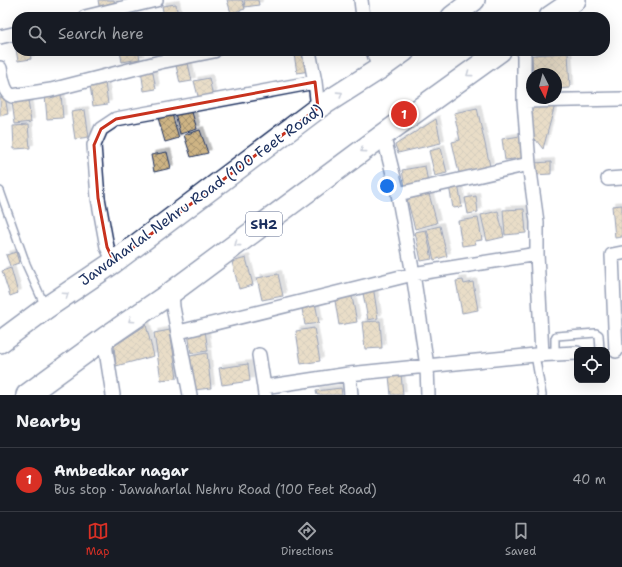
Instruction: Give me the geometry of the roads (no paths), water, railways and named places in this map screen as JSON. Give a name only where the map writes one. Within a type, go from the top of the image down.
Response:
[{"type":"main road","points":[[557,12],[574,0]]},
{"type":"main road","name":"Jawaharlal Nehru Road (100 Feet Road)","points":[[0,342],[46,308],[114,262],[318,108],[376,60],[388,56]]},
{"type":"main road","name":"SH2","points":[[26,395],[172,292],[382,136],[493,56]]},
{"type":"street","points":[[106,12],[156,0]]},
{"type":"street","points":[[361,0],[363,12]]},
{"type":"street","points":[[0,38],[12,34]]},
{"type":"street","points":[[0,68],[6,91],[8,95],[12,96],[51,90],[189,56]]},
{"type":"street","points":[[310,56],[318,108]]},
{"type":"street","points":[[524,56],[524,101],[529,164],[537,222],[537,254],[544,354]]},
{"type":"street","points":[[114,262],[107,247],[98,198],[94,145],[102,129],[116,119],[315,82]]},
{"type":"street","points":[[524,101],[622,99]]},
{"type":"street","points":[[382,136],[398,194],[414,274],[427,366],[428,395]]},
{"type":"street","points":[[398,194],[529,164]]},
{"type":"street","points":[[608,179],[622,178]]},
{"type":"street","points":[[615,351],[612,255],[622,253]]},
{"type":"street","points":[[179,332],[414,274],[537,254]]},
{"type":"street","points":[[172,292],[190,395]]},
{"type":"street","points":[[105,338],[113,395]]},
{"type":"street","points":[[259,355],[264,391],[349,374],[544,354],[574,353]]},
{"type":"street","points":[[349,374],[351,395]]},
{"type":"lane","points":[[0,191],[26,264],[46,308]]},
{"type":"lane","points":[[542,395],[544,354],[556,336],[596,333],[599,335],[600,347]]},
{"type":"place","name":"Ambedkar nagar","points":[[404,114]]}]
